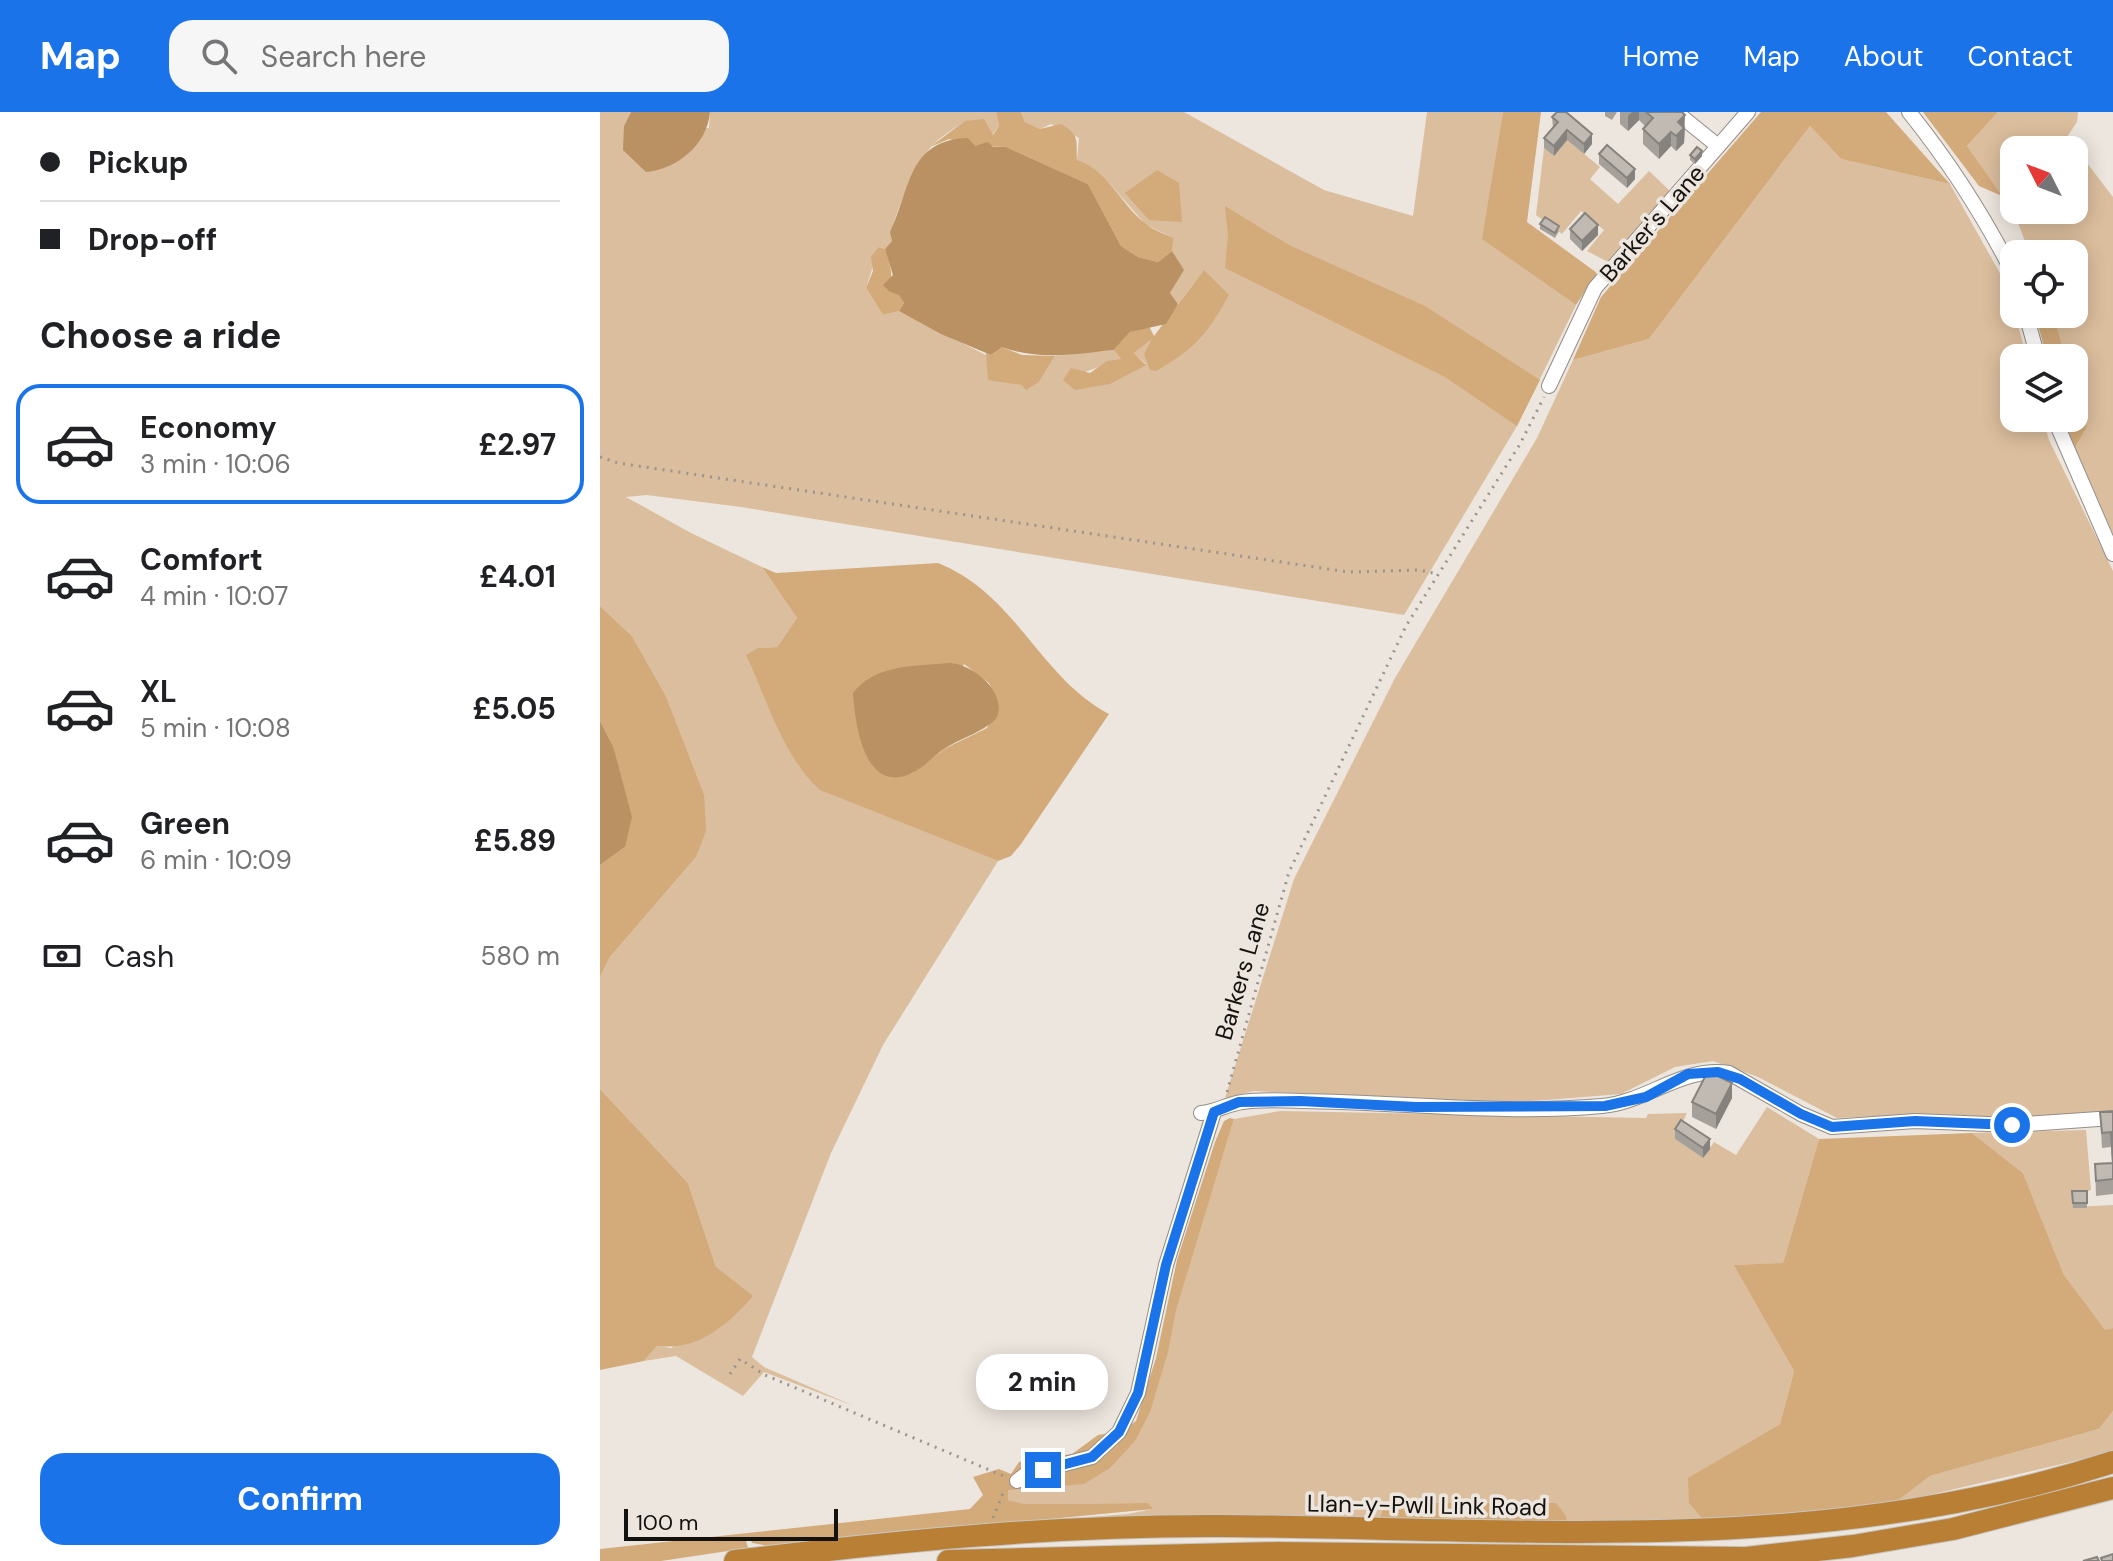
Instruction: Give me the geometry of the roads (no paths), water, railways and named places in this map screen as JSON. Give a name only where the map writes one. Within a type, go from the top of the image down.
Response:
[{"type":"highway","name":"Llan-y-Pwll Link Road","points":[[735,1561],[987,1533],[1220,1526],[1636,1534],[1766,1529],[1895,1513],[2018,1489],[2113,1462]]},
{"type":"highway","name":"Llan-y-Pwll Link Road","points":[[948,1561],[1277,1553],[1746,1558],[1853,1546],[1953,1529],[2113,1488]]},
{"type":"street","points":[[1676,112],[1718,146]]},
{"type":"street","name":"Barker's Lane","points":[[1549,386],[1595,288],[1748,112]]},
{"type":"street","points":[[1909,112],[1944,156],[2000,247]]},
{"type":"street","points":[[2060,432],[2113,554]]},
{"type":"street","points":[[1016,1485],[1026,1474],[1092,1457],[1119,1432],[1138,1393],[1166,1265],[1212,1111],[1239,1102],[1300,1101],[1416,1107],[1605,1106],[1646,1097],[1688,1074],[1718,1072],[1740,1079],[1801,1114],[1832,1127],[1915,1121],[2012,1125],[2113,1118]]}]
